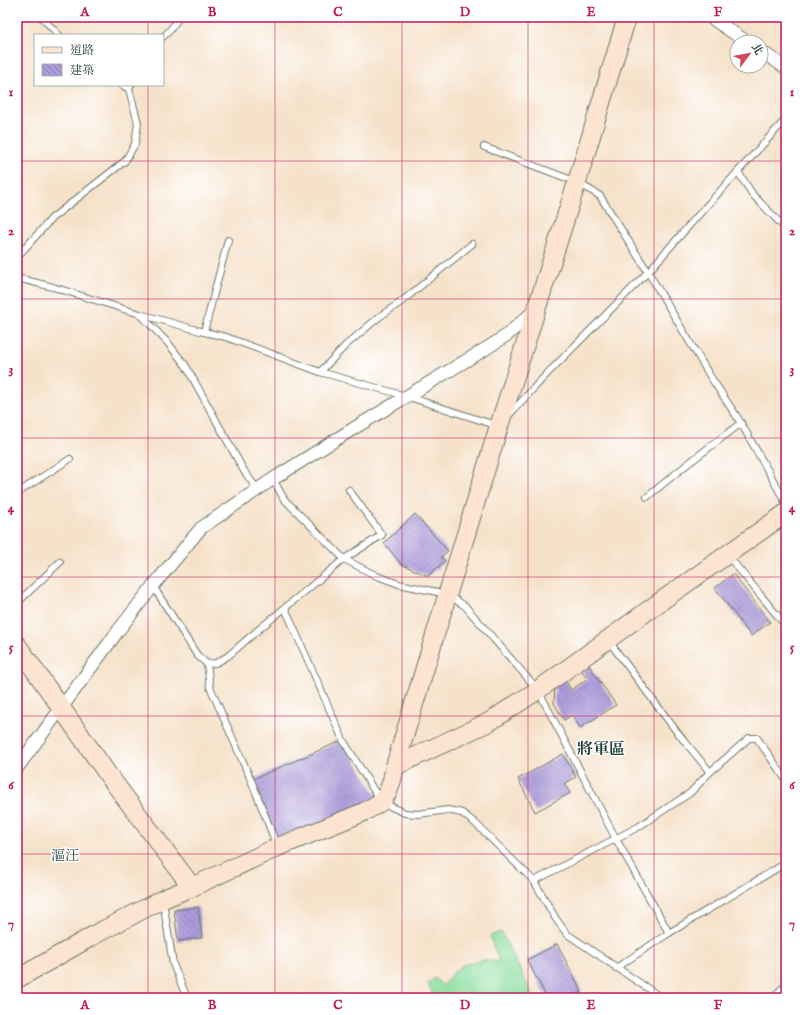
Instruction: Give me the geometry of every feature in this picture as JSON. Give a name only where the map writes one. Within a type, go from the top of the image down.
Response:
[{"type":"street","points":[[17,979],[96,934],[163,899],[278,847],[364,812],[380,802],[388,792],[498,426],[577,182],[627,17]]},
{"type":"street","points":[[710,17],[735,34]]},
{"type":"street","points":[[769,56],[786,68]]},
{"type":"street","points":[[17,768],[118,631],[201,528],[257,489],[406,396],[487,348],[507,335],[535,311]]},
{"type":"street","points":[[395,766],[489,722],[538,690],[786,513]]},
{"type":"street","points":[[17,645],[109,776],[192,887]]},
{"type":"lane","points":[[41,17],[58,34]]},
{"type":"lane","points":[[164,36],[170,30],[178,17]]},
{"type":"lane","points":[[17,257],[52,218],[125,161],[135,144],[138,123],[130,87]]},
{"type":"lane","points":[[17,278],[53,287],[140,314],[226,337],[320,372],[406,396],[498,426],[544,377],[648,272],[786,119]]},
{"type":"lane","points":[[484,147],[577,182],[600,196],[648,272],[786,503]]},
{"type":"lane","points":[[738,172],[753,195],[786,229]]},
{"type":"lane","points":[[204,332],[228,240]]},
{"type":"lane","points":[[320,372],[346,345],[379,317],[401,302],[472,244]]},
{"type":"lane","points":[[140,314],[168,343],[186,366],[244,470],[257,489]]},
{"type":"lane","points":[[647,497],[740,424]]},
{"type":"lane","points":[[17,493],[70,458]]},
{"type":"lane","points":[[273,479],[284,499],[344,559],[377,576],[399,584],[447,594],[465,606],[538,690],[616,839],[669,932]]},
{"type":"lane","points":[[206,664],[216,663],[228,656],[344,559],[382,535],[349,490]]},
{"type":"lane","points":[[727,554],[786,626]]},
{"type":"lane","points":[[17,603],[60,562]]},
{"type":"lane","points":[[153,586],[197,654],[206,664],[210,688],[251,780],[278,847]]},
{"type":"lane","points":[[285,608],[343,740],[380,802],[405,813],[418,814],[448,810],[462,813],[475,823],[534,881],[556,919],[567,934],[662,998]]},
{"type":"lane","points":[[608,640],[677,732],[710,772]]},
{"type":"lane","points":[[534,881],[638,827],[690,793],[710,772],[749,738],[757,738],[786,780]]},
{"type":"lane","points":[[616,968],[669,932],[786,863]]},
{"type":"lane","points":[[163,899],[173,964],[187,998]]},
{"type":"lane","points":[[772,998],[786,985]]},
{"type":"green space","points":[[501,932],[534,998],[435,998],[428,984],[435,978],[443,986],[453,973],[463,965],[483,960],[499,962],[490,936]]},
{"type":"building","points":[[415,514],[448,551],[441,557],[445,561],[428,576],[401,564],[384,543]]},
{"type":"building","points":[[733,574],[770,622],[751,636],[715,588]]},
{"type":"building","points":[[588,664],[616,705],[580,728],[572,715],[564,720],[554,703],[555,685],[565,679],[571,690],[587,679],[581,669]]},
{"type":"building","points":[[343,740],[381,802],[278,847],[251,780]]},
{"type":"building","points":[[563,754],[576,777],[564,784],[570,793],[535,812],[518,779]]},
{"type":"building","points":[[198,907],[202,938],[178,941],[174,910]]},
{"type":"building","points":[[557,944],[582,992],[570,998],[547,998],[527,960]]},
{"type":"district","name":"將軍區","points":[[601,750]]},
{"type":"district","name":"漚汪","points":[[65,856]]}]
